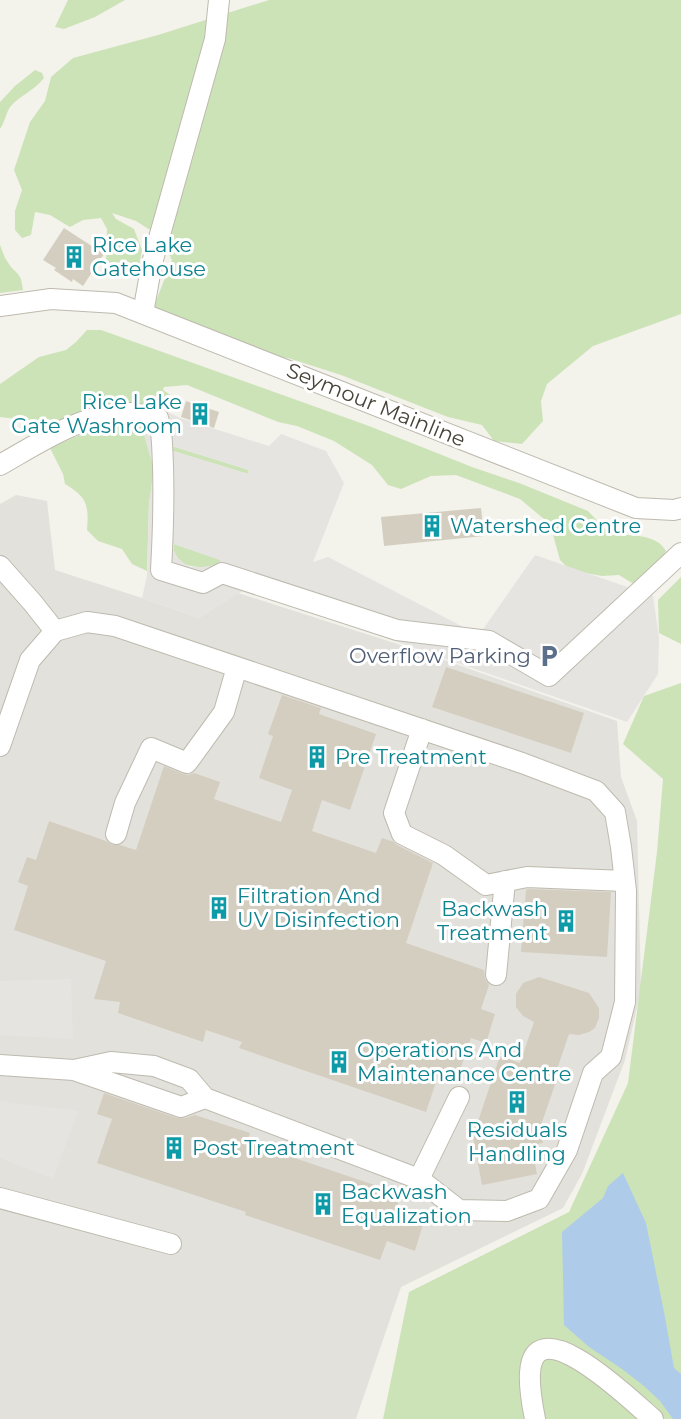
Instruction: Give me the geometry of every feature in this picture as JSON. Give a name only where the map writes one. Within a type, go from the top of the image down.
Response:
[{"type":"lane","points":[[143,313],[152,263],[215,39],[219,0]]},
{"type":"lane","name":"Seymour Mainline","points":[[0,306],[51,299],[116,303],[636,508],[674,510],[681,508]]},
{"type":"lane","points":[[0,465],[57,432],[98,417],[128,413],[158,418],[162,429],[163,470],[161,570],[203,583],[222,573],[397,630],[489,641],[549,676],[681,553]]},
{"type":"lane","points":[[0,566],[33,602],[55,631]]},
{"type":"lane","points":[[0,746],[30,660],[55,631],[87,622],[115,626],[522,763],[596,791],[615,812],[625,881],[625,1002],[611,1057],[593,1072],[567,1150],[539,1199],[507,1211],[459,1210],[419,1179],[205,1098],[189,1079],[154,1066],[111,1062],[74,1070]]},
{"type":"lane","points":[[116,834],[125,803],[151,748],[187,763],[224,712],[237,667]]},
{"type":"lane","points":[[422,729],[394,813],[402,834],[444,855],[486,885],[527,876],[625,881]]},
{"type":"lane","points":[[496,975],[505,881]]},
{"type":"lane","points":[[0,1065],[74,1070],[181,1107],[205,1098]]},
{"type":"lane","points":[[419,1179],[459,1097]]},
{"type":"lane","points":[[0,1198],[171,1244]]},
{"type":"lane","points":[[535,1419],[530,1372],[533,1357],[539,1350],[545,1348],[568,1353],[610,1382],[653,1419]]},
{"type":"shaded area","points":[[159,408],[180,418],[269,446],[281,434],[326,451],[344,483],[313,562],[328,557],[479,635],[535,555],[653,596],[659,638],[658,674],[627,722],[246,589],[199,618],[142,598],[147,576],[149,504],[154,469],[141,423]],"holes":[[[173,446],[249,470],[248,474],[173,451]],[[174,544],[220,560],[219,565],[191,567],[178,558],[173,548]]]},
{"type":"shaded area","points":[[16,495],[47,501],[55,570],[199,618],[238,593],[413,649],[617,721],[621,777],[637,821],[641,990],[625,1060],[582,1174],[563,1208],[401,1287],[356,1419],[0,1419],[0,504]]},
{"type":"shaded area","points":[[71,979],[73,1039],[0,1035],[0,981]]},
{"type":"shaded area","points":[[0,1101],[78,1111],[53,1179],[0,1158]]},
{"type":"green space","points":[[68,0],[125,0],[95,17],[64,29],[55,27]]},
{"type":"green space","points":[[269,0],[681,0],[681,314],[593,346],[547,384],[541,401],[543,421],[522,444],[494,441],[482,425],[448,417],[341,375],[288,358],[230,353],[157,318],[154,306],[172,260],[161,237],[136,221],[112,213],[116,219],[134,229],[142,250],[139,267],[130,273],[106,264],[107,229],[101,218],[83,220],[70,227],[50,215],[35,212],[31,235],[22,238],[15,230],[15,211],[22,190],[14,170],[30,122],[45,101],[51,77],[73,58],[158,35]]},
{"type":"green space","points":[[35,70],[42,73],[44,78],[10,107],[0,129],[0,102]]},
{"type":"green space","points":[[0,245],[5,258],[21,279],[23,290],[0,293]]},
{"type":"green space","points":[[87,330],[101,330],[369,426],[519,483],[588,511],[611,535],[649,538],[656,541],[666,551],[649,575],[632,583],[619,575],[602,576],[570,570],[560,560],[550,524],[520,499],[456,475],[431,476],[401,489],[388,485],[372,465],[334,441],[297,426],[278,422],[187,385],[164,387],[163,390],[176,399],[176,404],[168,408],[145,404],[115,406],[76,416],[40,429],[33,421],[0,417],[0,384],[39,357],[66,350]]},
{"type":"green space","points":[[141,423],[154,469],[149,504],[147,571],[132,564],[122,549],[98,541],[87,530],[88,514],[85,502],[78,493],[65,484],[63,474],[50,448],[94,430]]},
{"type":"green space","points":[[172,446],[249,470],[248,474],[173,451]]},
{"type":"green space","points":[[174,544],[221,560],[219,565],[196,567],[182,563],[174,552]]},
{"type":"green space","points":[[681,577],[681,644],[659,633],[658,600]]},
{"type":"green space","points":[[681,683],[681,1419],[383,1419],[409,1292],[569,1212],[628,1083],[657,852],[663,779],[623,744],[644,696]]},
{"type":"water","points":[[623,1173],[646,1223],[674,1368],[681,1374],[681,1419],[673,1419],[660,1401],[644,1386],[589,1347],[564,1325],[562,1232],[603,1198],[608,1186]]},
{"type":"building","name":"Rice Lake Gatehouse","points":[[64,228],[104,254],[83,286],[73,279],[72,282],[43,260]]},
{"type":"building","name":"Rice Lake Gate Washroom","points":[[186,401],[219,412],[214,428],[181,417]]},
{"type":"building","name":"Watershed Centre","points":[[481,508],[484,536],[384,546],[381,517]]},
{"type":"building","points":[[446,667],[584,713],[571,753],[432,707]]},
{"type":"building","name":"Filtration And UV Disinfection","points":[[282,695],[321,708],[319,714],[376,734],[350,810],[322,800],[312,831],[376,853],[382,838],[433,863],[406,943],[484,970],[485,979],[489,985],[481,1009],[495,1014],[486,1043],[471,1038],[457,1079],[439,1073],[426,1112],[239,1048],[242,1042],[206,1030],[203,1042],[118,1013],[120,1002],[94,999],[106,961],[14,930],[28,886],[18,882],[27,857],[36,860],[49,821],[112,845],[136,850],[164,766],[183,774],[194,773],[220,782],[214,799],[281,822],[292,790],[259,778],[273,736],[268,734]]},
{"type":"building","name":"Backwash Treatment","points":[[526,890],[611,892],[607,957],[521,952]]},
{"type":"building","points":[[539,977],[589,993],[599,1008],[599,1018],[595,1028],[589,1032],[579,1035],[569,1034],[555,1075],[558,1076],[540,1128],[543,1143],[537,1144],[540,1158],[534,1159],[537,1174],[482,1185],[473,1136],[500,1056],[520,1063],[534,1022],[523,1016],[516,1007],[516,994],[523,983]]},
{"type":"building","points":[[104,1093],[177,1118],[195,1115],[250,1133],[247,1142],[401,1194],[395,1211],[424,1221],[415,1251],[387,1241],[380,1260],[245,1215],[246,1212],[97,1163],[112,1119],[97,1114]]},
{"type":"place","name":"Rice Lake Gatehouse","points":[[74,257]]},
{"type":"place","name":"Rice Lake Gate Washroom","points":[[200,414]]},
{"type":"place","name":"Watershed Centre","points":[[432,526]]},
{"type":"place","name":"Overflow Parking","points":[[549,656]]},
{"type":"place","name":"Pre Treatment","points":[[317,757]]},
{"type":"place","name":"Filtration And UV Disinfection","points":[[219,908]]},
{"type":"place","name":"Backwash Treatment","points":[[566,921]]},
{"type":"place","name":"Operations And Maintenance Centre","points":[[339,1062]]},
{"type":"place","name":"Residuals Handling","points":[[517,1102]]},
{"type":"place","name":"Post Treatment","points":[[174,1148]]},
{"type":"place","name":"Backwash Equalization","points":[[323,1204]]}]
